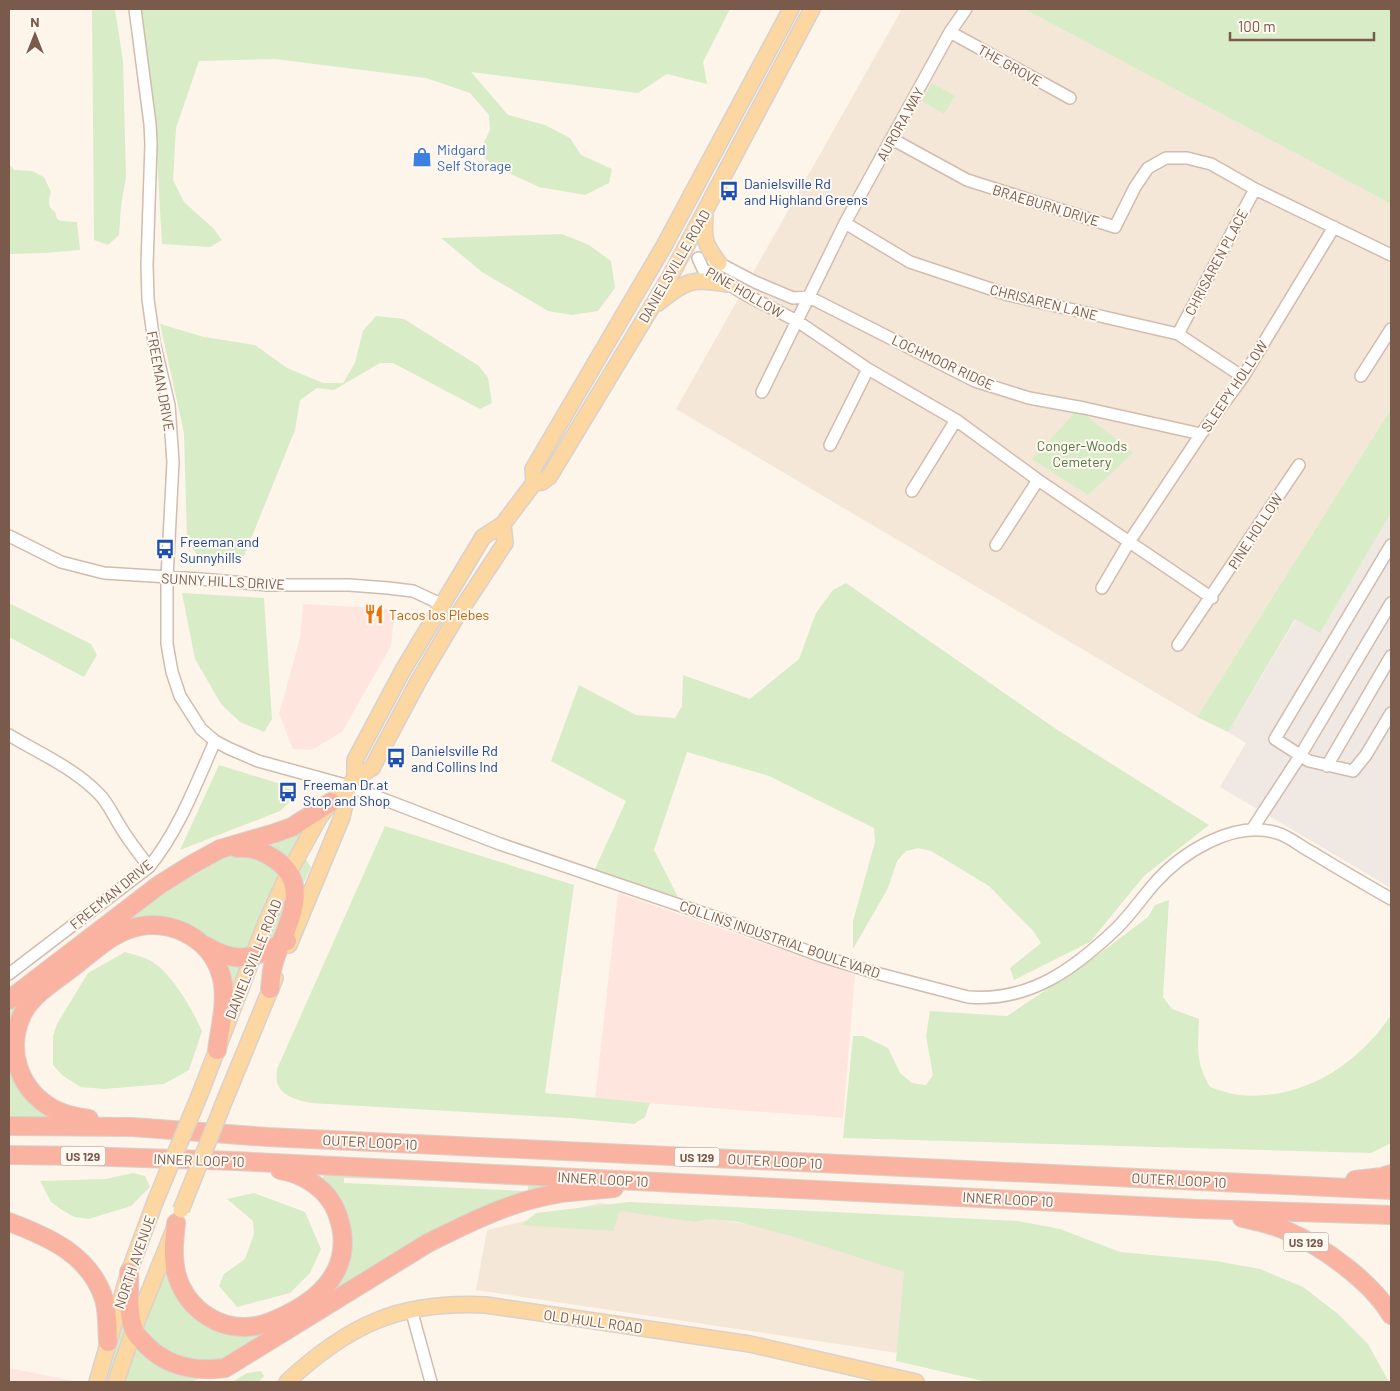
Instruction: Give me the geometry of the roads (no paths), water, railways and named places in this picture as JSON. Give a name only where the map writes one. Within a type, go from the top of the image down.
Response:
[{"type":"highway","points":[[9,1000],[159,885],[220,849],[276,834],[292,827],[331,802]]},
{"type":"highway","points":[[220,849],[252,847],[263,851],[280,863],[293,881],[295,906],[286,941],[273,965],[270,989]]},
{"type":"highway","points":[[132,1127],[70,1115],[47,1106],[37,1098],[22,1078],[15,1058],[15,1038],[22,1015],[29,1003],[112,938],[126,930],[146,926],[169,927],[192,936],[222,956],[239,958],[253,956],[286,941]]},
{"type":"highway","points":[[202,944],[215,962],[221,975],[223,986],[217,1050]]},
{"type":"highway","name":"OUTER LOOP 10","points":[[9,1126],[132,1127],[298,1139],[1391,1190]]},
{"type":"highway","name":"INNER LOOP 10","points":[[9,1155],[235,1161],[1198,1209]]},
{"type":"highway","points":[[178,1216],[174,1260],[177,1277],[193,1305],[201,1313],[223,1324],[245,1327],[259,1326],[297,1309],[328,1285],[342,1256],[343,1239],[341,1223],[336,1209],[328,1197],[305,1178],[290,1172],[235,1161]]},
{"type":"highway","points":[[1263,1184],[1326,1183],[1382,1177],[1391,1174]]},
{"type":"highway","points":[[203,1382],[428,1244],[493,1212],[559,1194],[670,1182]]},
{"type":"highway","points":[[1198,1209],[1391,1215]]},
{"type":"highway","name":"US 129","points":[[1198,1209],[1264,1223],[1288,1231],[1343,1263],[1372,1291],[1391,1315]]},
{"type":"highway","points":[[9,1222],[56,1242],[84,1264],[92,1275],[104,1300],[108,1342]]},
{"type":"highway","points":[[129,1272],[131,1312],[134,1329],[148,1347],[160,1357],[174,1364],[197,1369],[225,1368]]},
{"type":"main road","name":"DANIELSVILLE ROAD","points":[[286,941],[342,817],[352,782],[355,760],[403,670],[483,537],[503,524],[534,483],[533,469],[664,246],[791,9]]},
{"type":"main road","name":"DANIELSVILLE ROAD","points":[[534,483],[542,482],[549,477],[683,253],[812,9]]},
{"type":"main road","points":[[706,210],[704,237],[709,250],[719,263]]},
{"type":"main road","points":[[650,308],[678,288],[690,282],[702,280],[728,284]]},
{"type":"main road","name":"DANIELSVILLE ROAD","points":[[179,1143],[200,1094],[267,920],[288,874],[319,818],[331,802],[352,782],[372,768],[455,619],[505,543],[503,524]]},
{"type":"main road","name":"DANIELSVILLE ROAD","points":[[205,1151],[270,989]]},
{"type":"main road","name":"NORTH AVENUE","points":[[97,1382],[129,1272],[179,1143]]},
{"type":"main road","name":"NORTH AVENUE","points":[[116,1382],[134,1329],[205,1151]]},
{"type":"main road","name":"OLD HULL ROAD","points":[[287,1382],[319,1354],[349,1334],[373,1322],[411,1309],[450,1304],[486,1305],[750,1344],[916,1382]]},
{"type":"street","name":"FREEMAN DRIVE","points":[[135,9],[151,144],[148,265],[150,316],[169,405],[172,434],[173,487],[167,578],[168,644],[172,672],[180,696],[201,729],[215,741],[258,761],[352,782]]},
{"type":"street","name":"AURORA WAY","points":[[797,321],[846,223],[950,32],[966,9]]},
{"type":"street","name":"THE GROVE","points":[[950,32],[1070,98]]},
{"type":"street","name":"BRAEBURN DRIVE","points":[[892,140],[967,180],[1115,227],[1139,180],[1148,168],[1166,158],[1188,158],[1212,164],[1255,189],[1391,256]]},
{"type":"street","name":"CHRISAREN PLACE","points":[[1178,334],[1255,189]]},
{"type":"street","name":"CHRISAREN LANE","points":[[846,223],[910,262],[1009,295],[1178,334],[1243,377]]},
{"type":"street","name":"SLEEPY HOLLOW","points":[[1129,542],[1201,434],[1243,377],[1334,227]]},
{"type":"street","points":[[664,246],[698,258]]},
{"type":"street","name":"PINE HOLLOW","points":[[809,297],[793,298],[755,282],[707,256],[698,258],[703,269],[797,321],[868,369],[956,420],[1038,480],[1212,598]]},
{"type":"street","name":"LOCHMOOR RIDGE","points":[[809,297],[975,381],[1029,398],[1201,434]]},
{"type":"street","name":"PINE HOLLOW","points":[[762,392],[797,321]]},
{"type":"street","points":[[1362,376],[1391,329]]},
{"type":"street","points":[[830,445],[868,369]]},
{"type":"street","points":[[912,491],[956,420]]},
{"type":"street","name":"PINE HOLLOW","points":[[1178,645],[1212,598],[1298,465]]},
{"type":"street","points":[[996,545],[1038,480]]},
{"type":"street","name":"SUNNY HILLS DRIVE","points":[[9,536],[61,562],[104,574],[201,579],[266,585],[349,585],[388,588],[413,591],[441,604]]},
{"type":"street","points":[[1102,588],[1129,542]]},
{"type":"street","points":[[1391,545],[1275,738],[1309,761],[1353,771],[1366,755],[1391,713]]},
{"type":"street","points":[[1253,828],[1387,620],[1391,604]]},
{"type":"street","points":[[1327,766],[1391,656]]},
{"type":"street","points":[[9,735],[74,773],[89,784],[110,808],[121,828],[149,867]]},
{"type":"street","name":"FREEMAN DRIVE","points":[[9,974],[149,867],[163,850],[176,829],[215,741]]},
{"type":"street","name":"COLLINS INDUSTRIAL BOULEVARD","points":[[352,782],[500,844],[726,921],[821,956],[953,994],[982,998],[1011,996],[1050,980],[1097,946],[1131,913],[1154,883],[1176,864],[1212,841],[1239,830],[1253,828],[1278,833],[1391,899]]},
{"type":"street","points":[[411,1309],[431,1382]]},
{"type":"place","name":"Midgard Self Storage","points":[[422,157]]},
{"type":"place","name":"Danielsville Rd and Highland Greens","points":[[729,191]]},
{"type":"place","name":"Freeman and Sunnyhills","points":[[165,549]]},
{"type":"place","name":"Tacos los Plebes","points":[[374,614]]},
{"type":"place","name":"Danielsville Rd and Collins Ind","points":[[396,758]]},
{"type":"place","name":"Freeman Dr at Stop and Shop","points":[[288,792]]},
{"type":"park label","name":"Conger-Woods Cemetery","points":[[1082,454]]}]
